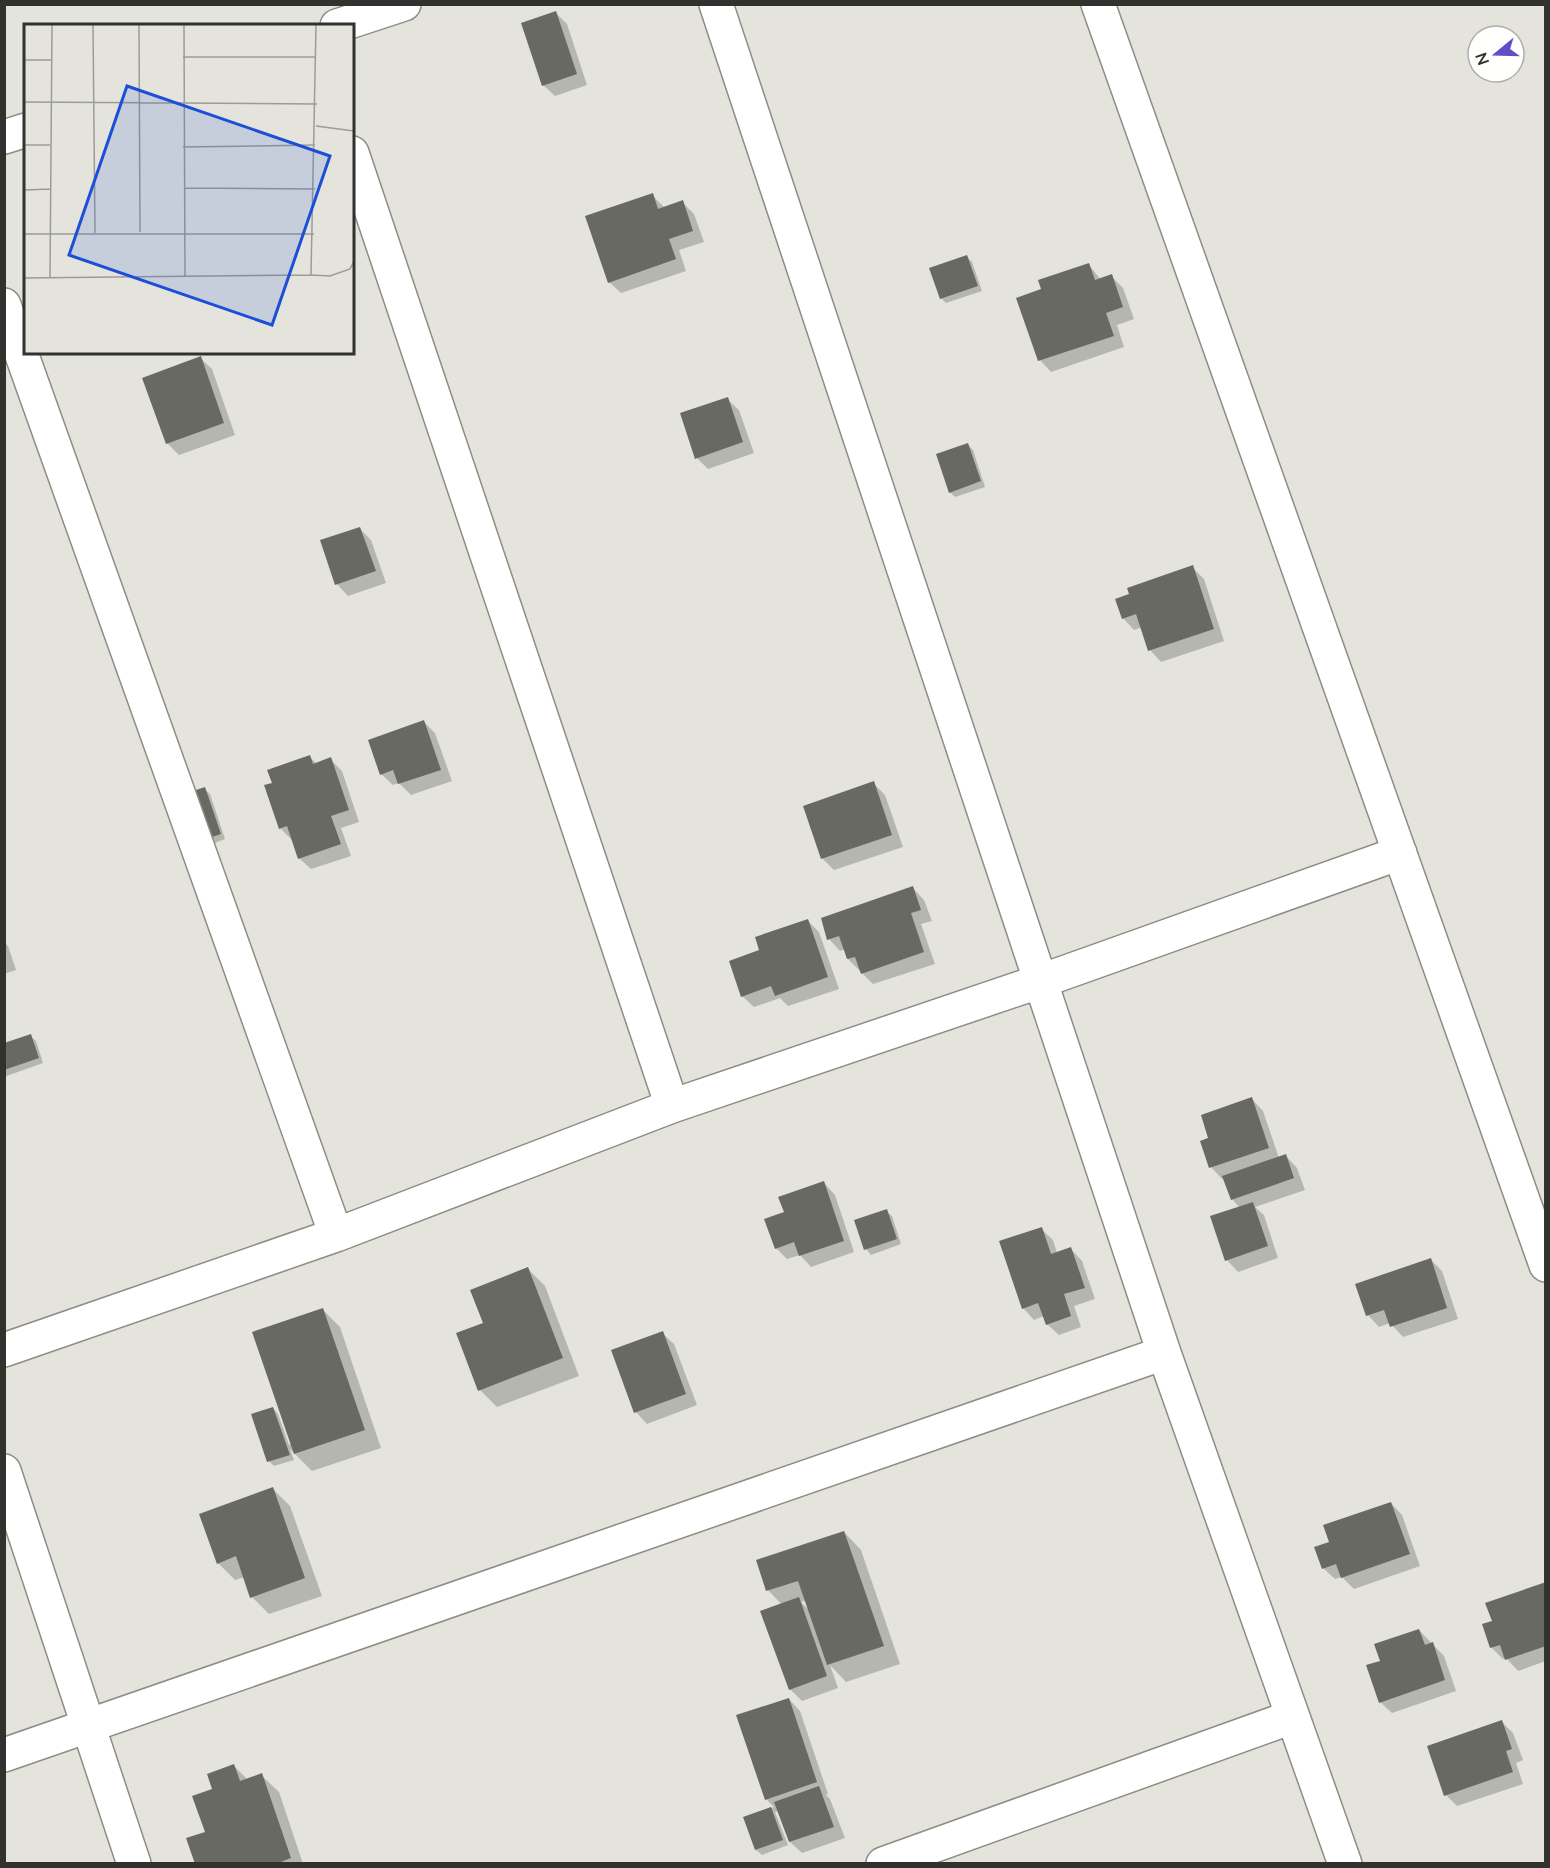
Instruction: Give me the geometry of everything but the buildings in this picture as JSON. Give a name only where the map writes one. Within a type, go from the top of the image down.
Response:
[{"type":"street","points":[[343,24],[404,4]]},
{"type":"street","points":[[716,4],[1164,1353],[1345,1863]]},
{"type":"street","points":[[1098,4],[1545,1265]]},
{"type":"street","points":[[4,137],[24,131]]},
{"type":"street","points":[[354,159],[672,1106]]},
{"type":"street","points":[[4,305],[336,1235]]},
{"type":"street","points":[[4,1350],[336,1235],[672,1106],[1041,981],[1400,854]]},
{"type":"street","points":[[4,1755],[1164,1353]]},
{"type":"street","points":[[4,1471],[134,1863]]},
{"type":"street","points":[[883,1863],[1292,1717]]}]
